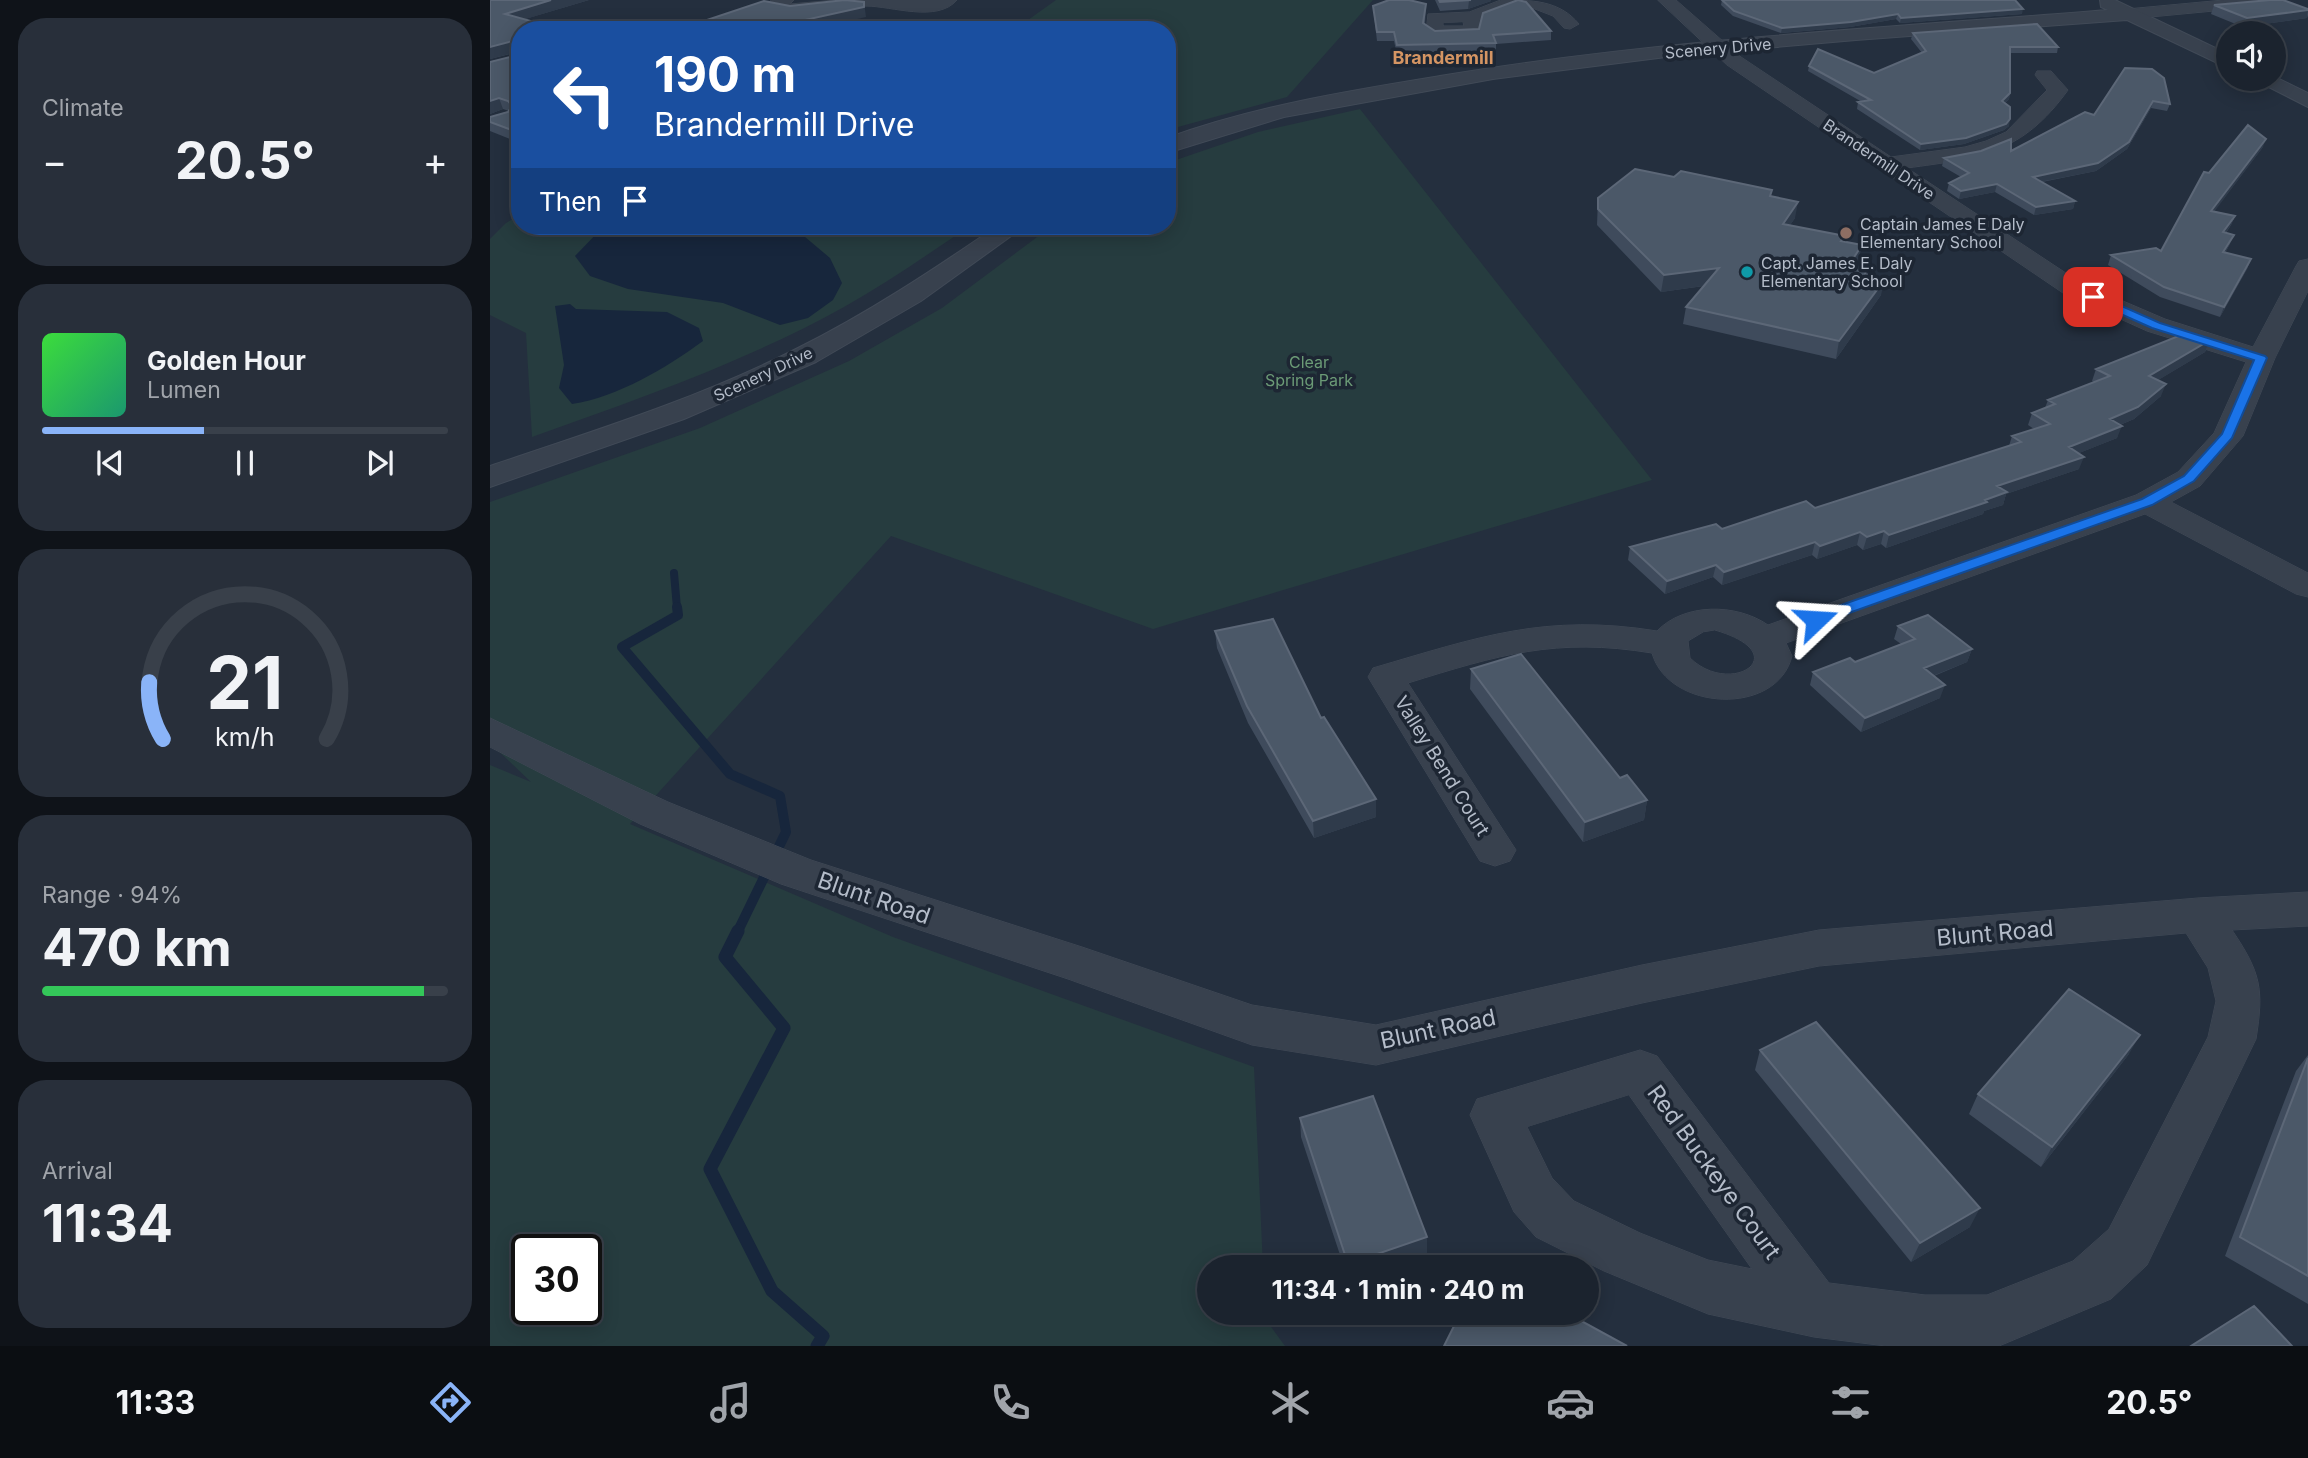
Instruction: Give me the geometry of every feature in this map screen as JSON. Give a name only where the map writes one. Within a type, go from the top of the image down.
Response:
[{"type":"street","points":[[786,0],[775,5],[795,12],[871,1],[935,7],[949,0]]},
{"type":"street","points":[[1471,17],[1517,0]]},
{"type":"street","points":[[1528,0],[1559,12],[1570,24]]},
{"type":"street","name":"Brandermill Drive","points":[[1666,0],[1718,48],[2072,288],[2156,325],[2261,358]]},
{"type":"street","points":[[2100,0],[2216,56]]},
{"type":"street","name":"Scenery Drive","points":[[1176,143],[1244,121],[1307,106],[1455,78],[1590,60],[2277,0]]},
{"type":"street","points":[[1886,164],[1968,153],[2013,136],[2058,90],[2044,75]]},
{"type":"street","points":[[2286,90],[2308,101]]},
{"type":"street","name":"Scenery Drive","points":[[490,477],[696,405],[783,367],[848,334],[935,281],[1000,235]]},
{"type":"street","points":[[1765,638],[2147,502],[2189,479],[2228,436],[2261,358],[2308,266]]},
{"type":"street","points":[[2147,502],[2308,587]]},
{"type":"street","points":[[1716,619],[1743,625],[1765,638],[1773,650],[1775,665],[1760,681],[1735,687],[1703,683],[1684,673],[1671,659],[1669,644],[1678,629],[1697,621],[1716,619]]},
{"type":"street","name":"Valley Bend Court","points":[[1495,850],[1386,677],[1481,649],[1565,634],[1610,636],[1669,644]]},
{"type":"street","name":"Blunt Road","points":[[490,731],[654,813],[792,870],[1082,965],[1252,1026],[1376,1045],[1642,984],[1819,948],[2198,915],[2308,909]]},
{"type":"street","name":"Red Buckeye Court","points":[[1814,1309],[1640,1071],[1495,1115],[1533,1195],[1555,1219],[1623,1253],[1708,1287],[1814,1309],[1925,1323],[1987,1323],[2092,1280],[2128,1247],[2232,1039],[2239,1001],[2230,964],[2198,915]]},
{"type":"green space","points":[[1056,0],[1373,0],[1287,97],[1176,128],[1176,21],[1027,21]]},
{"type":"green space","name":"Clear Spring Park","points":[[1360,109],[1652,480],[1153,629],[891,536],[630,824],[893,937],[1254,1067],[1262,1255],[1197,1255],[1197,1325],[1270,1325],[1285,1346],[490,1346],[490,765],[531,782],[490,743],[490,502],[700,428],[849,361],[942,308],[1040,235],[1176,235],[1176,160],[1258,132]]},
{"type":"green space","points":[[511,220],[511,235],[956,235],[876,288],[807,327],[691,378],[532,437],[526,333],[490,315],[490,239]]},
{"type":"water","points":[[595,235],[803,235],[830,258],[842,283],[833,300],[808,318],[780,325],[723,303],[628,289],[590,276],[575,256]]},
{"type":"water","points":[[570,304],[576,309],[667,312],[699,328],[703,341],[641,380],[607,395],[572,404],[559,388],[564,365],[555,306]]},
{"type":"building","points":[[490,0],[551,0],[505,14],[530,21],[511,21],[511,42],[490,47]]},
{"type":"building","points":[[845,0],[864,2],[864,7],[801,21],[704,21],[764,1],[790,6]]},
{"type":"building","points":[[1389,0],[1409,0],[1426,4],[1423,23],[1435,31],[1479,29],[1483,13],[1518,0],[1526,2],[1551,31],[1493,35],[1496,43],[1397,45],[1394,32],[1377,32],[1373,6]]},
{"type":"building","points":[[1439,0],[1471,0],[1440,2]]},
{"type":"building","points":[[1722,0],[2015,0],[2023,9],[1901,18],[1898,14],[1851,22],[1782,28],[1734,11]]},
{"type":"building","points":[[2283,0],[2308,10],[2247,18],[2214,5]]},
{"type":"building","points":[[2037,24],[2058,47],[2010,47],[2010,93],[2002,101],[2010,107],[2010,119],[2006,124],[1966,138],[1921,144],[1858,102],[1871,100],[1809,66],[1818,49],[1874,73],[1926,51],[1913,33]]},
{"type":"building","points":[[511,57],[511,105],[499,98],[490,101],[490,62]]},
{"type":"building","points":[[2125,68],[2152,69],[2164,78],[2170,104],[2153,101],[2129,142],[2098,163],[2033,177],[2075,201],[2036,207],[1997,184],[1961,191],[1949,183],[1969,173],[1944,158],[1981,151],[2011,139],[2011,151],[2085,112],[2094,115]]},
{"type":"building","points":[[511,108],[511,130],[490,122],[490,117],[508,112]]},
{"type":"building","points":[[2248,125],[2266,139],[2211,211],[2235,216],[2223,232],[2234,235],[2223,252],[2251,259],[2224,307],[2164,287],[2111,255],[2156,248],[2161,251],[2204,172],[2209,173]]},
{"type":"building","name":"Capt. James E. Daly Elementary School","points":[[1635,169],[1674,177],[1681,171],[1772,190],[1770,196],[1798,202],[1783,224],[1845,236],[1841,241],[1862,245],[1849,265],[1867,268],[1865,274],[1885,279],[1839,341],[1686,307],[1719,268],[1664,275],[1598,209],[1598,198]]},
{"type":"building","points":[[2186,333],[2210,340],[2149,376],[2166,384],[2138,407],[2110,419],[2122,426],[2069,447],[2084,457],[1997,486],[2007,492],[1985,500],[1987,502],[1889,535],[1884,531],[1867,537],[1860,532],[1820,546],[1815,542],[1724,572],[1716,565],[1667,581],[1630,547],[1716,524],[1722,529],[1806,501],[1815,508],[2021,442],[2012,436],[2050,424],[2032,413],[2055,404],[2048,400],[2110,376],[2096,369]]},
{"type":"building","points":[[1928,615],[1972,649],[1924,668],[1945,685],[1865,718],[1813,672],[1850,658],[1855,662],[1915,639],[1898,626]]},
{"type":"building","points":[[1273,619],[1321,718],[1324,717],[1376,799],[1313,821],[1247,706],[1215,631]]},
{"type":"building","points":[[1521,654],[1620,778],[1627,775],[1647,800],[1585,822],[1471,669]]},
{"type":"building","points":[[2069,989],[2140,1035],[2052,1147],[1978,1094]]},
{"type":"building","points":[[1816,1022],[1980,1208],[1920,1243],[1760,1050]]},
{"type":"building","points":[[2308,1058],[2308,1276],[2240,1237]]},
{"type":"building","points":[[1373,1096],[1427,1237],[1374,1255],[1345,1255],[1300,1118]]},
{"type":"building","points":[[2254,1306],[2292,1346],[2191,1346]]},
{"type":"building","points":[[1454,1325],[1589,1325],[1627,1346],[1444,1346]]},
{"type":"waterway","points":[[674,573],[677,608]]},
{"type":"waterway","points":[[677,607],[678,615],[622,647],[730,774],[780,796],[786,832],[737,933]]},
{"type":"waterway","points":[[737,933],[725,957],[784,1028],[710,1169],[772,1291],[823,1336],[817,1346]]},
{"type":"place","name":"Captain James E Daly Elementary School","points":[[1846,233]]},
{"type":"place","name":"Capt. James E. Daly Elementary School","points":[[1747,272]]},
{"type":"district","name":"Brandermill","points":[[1443,57]]},
{"type":"route","points":[[1816,620],[2147,502],[2189,479],[2228,436],[2261,358],[2156,325],[2093,297]]}]
